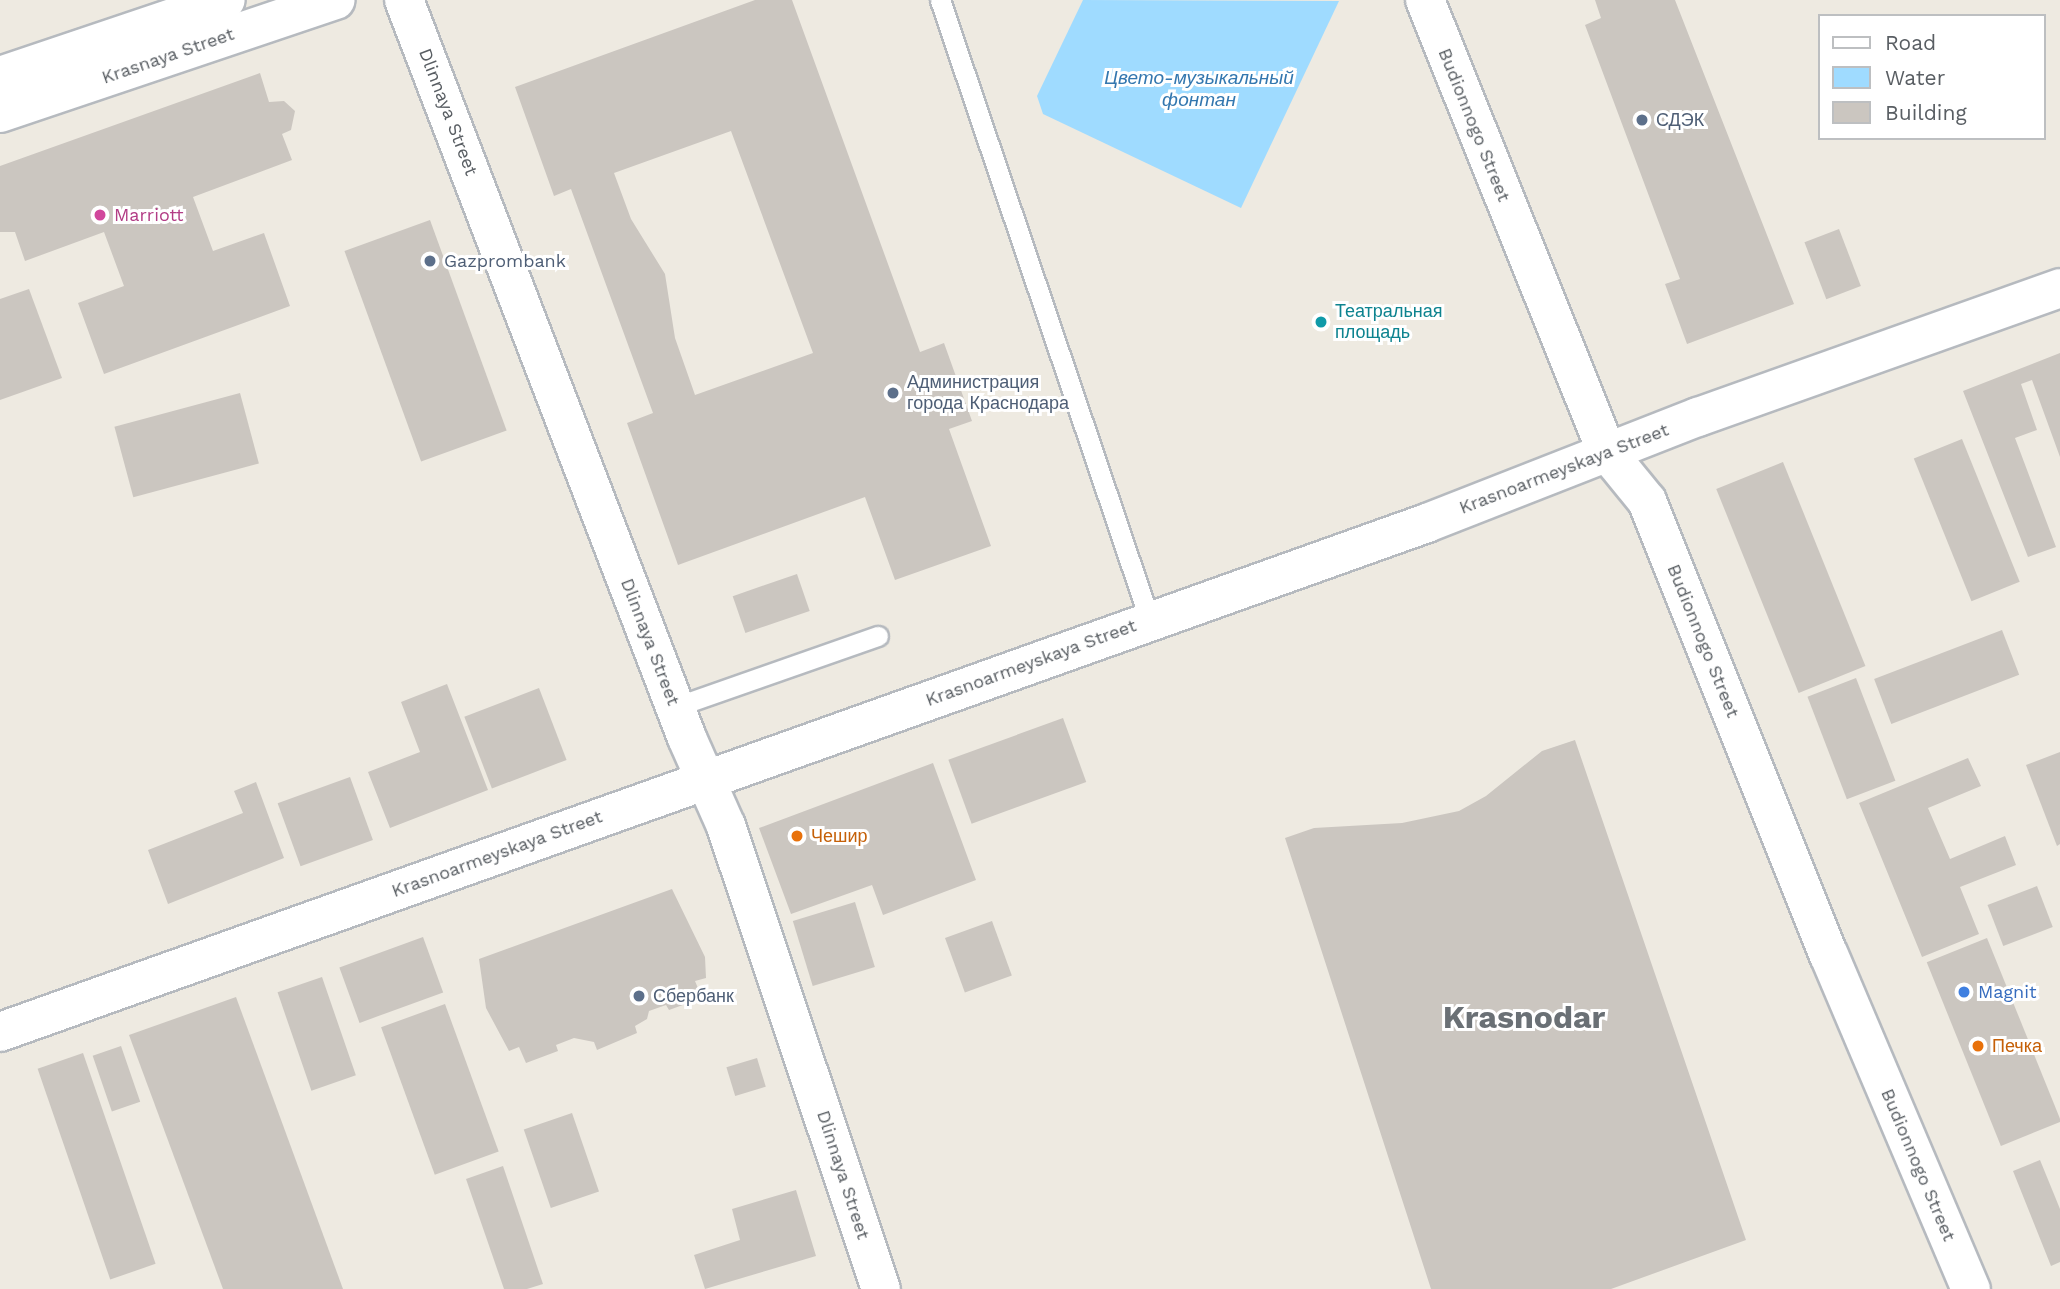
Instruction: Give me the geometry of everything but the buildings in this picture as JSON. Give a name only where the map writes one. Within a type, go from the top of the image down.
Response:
[{"type":"street","name":"Krasnaya Street","points":[[0,76],[226,0]]},
{"type":"street","name":"Krasnaya Street","points":[[0,113],[335,0]]},
{"type":"street","name":"Dlinnaya Street","points":[[404,0],[675,707],[731,839],[881,1289]]},
{"type":"street","name":"Budionnogo Street","points":[[1425,0],[1606,452],[1647,501],[1829,955],[1971,1289]]},
{"type":"street","name":"Krasnoarmeyskaya Street","points":[[0,1032],[1427,523],[1606,452],[2060,288]]},
{"type":"lane","points":[[940,0],[1150,621]]},
{"type":"lane","points":[[675,707],[878,636]]},
{"type":"water","name":"Цвето-музыкальный фонтан","points":[[1083,0],[1339,1],[1241,208],[1043,114],[1037,96]]},
{"type":"place","name":"СДЭК","points":[[1642,120]]},
{"type":"place","name":"Marriott","points":[[100,215]]},
{"type":"place","name":"Gazprombank","points":[[430,261]]},
{"type":"place","name":"Театральная площадь","points":[[1321,322]]},
{"type":"place","name":"Администрация города Краснодара","points":[[893,393]]},
{"type":"place","name":"Чешир","points":[[797,836]]},
{"type":"place","name":"Magnit","points":[[1964,992]]},
{"type":"place","name":"Сбербанк","points":[[639,996]]},
{"type":"place","name":"Печка","points":[[1978,1046]]},
{"type":"district","name":"Krasnodar","points":[[1524,1017]]}]
